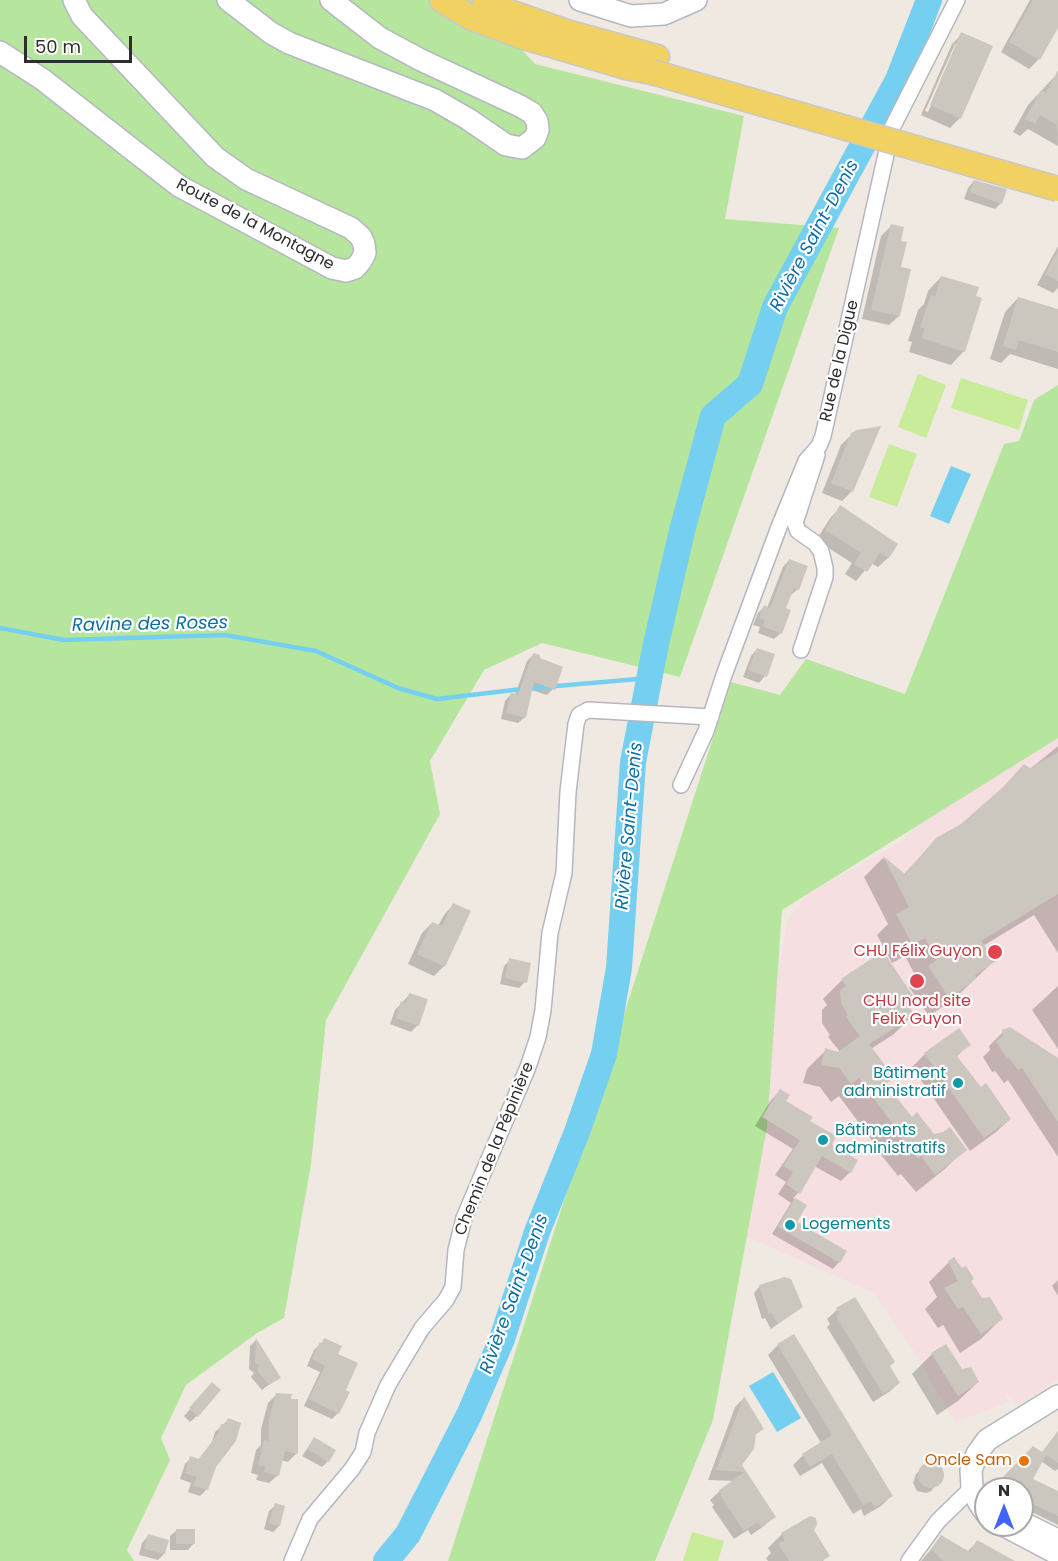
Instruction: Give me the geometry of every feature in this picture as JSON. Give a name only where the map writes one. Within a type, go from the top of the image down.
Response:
[{"type":"main road","name":"Route de la Montagne","points":[[0,52],[42,79],[179,186],[332,268],[346,271],[355,268],[365,253],[361,237],[351,228],[246,179],[215,157],[82,16],[74,0]]},
{"type":"main road","points":[[228,0],[271,33],[289,43],[435,100],[468,119],[506,146],[522,148],[535,138],[538,130],[537,121],[532,113],[380,38],[331,0]]},
{"type":"main road","points":[[442,0],[470,17],[521,36],[615,64],[654,64]]},
{"type":"main road","points":[[470,0],[503,19],[558,42],[654,64],[1058,174]]},
{"type":"main road","points":[[484,0],[501,9],[654,64],[1058,189]]},
{"type":"main road","points":[[508,0],[654,64]]},
{"type":"main road","points":[[580,0],[631,16],[664,15],[696,0]]},
{"type":"main road","points":[[974,1492],[971,1470],[977,1454],[987,1440],[1058,1396]]},
{"type":"main road","points":[[1026,1537],[1058,1554]]},
{"type":"street","name":"Rue de la Digue","points":[[681,785],[779,526],[806,461],[819,446],[823,436],[892,128],[957,0]]},
{"type":"street","points":[[801,650],[825,577],[820,551],[815,543],[798,531],[795,523],[816,462],[819,446]]},
{"type":"street","name":"Chemin de la Pépinière","points":[[292,1561],[310,1519],[352,1469],[363,1452],[370,1425],[388,1385],[422,1328],[453,1287],[456,1250],[464,1218],[528,1067],[538,1037],[543,1010],[550,933],[564,873],[568,792],[576,724],[579,716],[584,711],[600,710],[707,717]]},
{"type":"street","points":[[909,1561],[938,1521],[972,1488]]},
{"type":"street","points":[[1034,1525],[1058,1537]]},
{"type":"shaded area","name":"CHU nord site Felix Guyon","points":[[1058,592],[1058,1380],[1018,1405],[1004,1391],[1009,1402],[955,1422],[915,1353],[874,1293],[741,1234],[767,1040],[787,921],[808,894],[903,841],[1030,673]]},
{"type":"green space","points":[[0,0],[477,0],[535,64],[744,116],[725,219],[839,228],[680,677],[542,643],[484,670],[430,761],[440,814],[326,1020],[311,1164],[284,1318],[257,1333],[186,1385],[161,1438],[170,1460],[127,1550],[134,1561],[0,1561]]},
{"type":"green space","points":[[918,374],[946,385],[926,438],[898,427]]},
{"type":"green space","points":[[961,378],[1028,400],[1019,430],[951,408]]},
{"type":"green space","points":[[1058,385],[1058,738],[782,910],[767,1127],[713,1420],[655,1561],[448,1561],[731,682],[780,695],[806,659],[905,694],[1004,444],[1019,441],[1034,400]]},
{"type":"green space","points":[[889,444],[917,454],[897,507],[869,497]]},
{"type":"green space","points":[[692,1532],[724,1541],[718,1561],[683,1561]]},
{"type":"water","points":[[951,466],[971,474],[949,524],[930,516]]},
{"type":"water","points":[[773,1372],[801,1418],[777,1432],[749,1386]]},
{"type":"building","points":[[1033,0],[1058,0],[1058,28],[1040,60],[1009,42]]},
{"type":"building","points":[[961,32],[993,46],[961,119],[930,105]]},
{"type":"building","points":[[1058,70],[1058,125],[1040,115],[1035,124],[1025,119],[1041,90],[1046,93]]},
{"type":"building","points":[[974,180],[1007,189],[1002,204],[970,192]]},
{"type":"building","points":[[891,224],[904,227],[901,241],[907,242],[901,267],[911,269],[900,316],[871,310]]},
{"type":"building","points":[[1058,251],[1058,281],[1045,274]]},
{"type":"building","points":[[941,276],[979,287],[976,296],[982,298],[965,352],[921,338],[925,329],[920,327],[931,295],[935,296]]},
{"type":"building","points":[[1018,297],[1058,309],[1058,352],[1019,340],[1016,350],[1003,346]]},
{"type":"building","points":[[881,426],[853,492],[831,483],[851,433]]},
{"type":"building","points":[[840,505],[898,544],[889,558],[880,553],[867,572],[854,564],[861,553],[825,530]]},
{"type":"building","points":[[789,559],[808,566],[799,590],[794,588],[786,608],[791,610],[782,634],[763,626],[765,621],[759,618],[764,605],[770,608]]},
{"type":"building","points":[[757,648],[775,654],[767,677],[748,670]]},
{"type":"building","points":[[533,653],[563,667],[555,690],[534,682],[526,718],[506,713],[511,693],[518,694]]},
{"type":"building","points":[[1058,752],[1058,894],[981,941],[996,961],[975,975],[977,978],[949,998],[928,966],[937,960],[925,938],[912,944],[896,914],[909,907],[883,856],[905,874],[936,838],[961,824],[1003,787],[1024,764],[1030,768]]},
{"type":"building","points":[[453,903],[471,911],[445,967],[417,954],[432,922],[442,926]]},
{"type":"building","points":[[883,951],[913,996],[906,1001],[915,1015],[869,1044],[894,1077],[886,1084],[912,1117],[917,1112],[934,1134],[950,1127],[967,1150],[935,1175],[921,1156],[918,1159],[896,1131],[859,1078],[851,1084],[839,1068],[821,1065],[825,1048],[838,1052],[860,1036],[846,1017],[848,1015],[841,1003],[840,990],[846,986],[841,979]]},
{"type":"building","points":[[509,958],[531,963],[527,983],[505,978]]},
{"type":"building","points":[[409,993],[428,999],[419,1026],[396,1018],[401,1001],[406,1003]]},
{"type":"building","points":[[1010,1027],[1058,1058],[1058,1122],[1022,1068],[1018,1070],[1009,1058],[1007,1059],[996,1041],[1003,1036],[1002,1030]]},
{"type":"building","name":"Bâtiment administratif","points":[[959,1028],[971,1045],[956,1055],[981,1087],[986,1083],[1011,1119],[984,1138],[924,1053]]},
{"type":"building","points":[[780,1089],[790,1095],[786,1101],[813,1117],[810,1121],[836,1136],[832,1145],[858,1160],[851,1173],[822,1156],[800,1194],[786,1184],[793,1172],[783,1166],[800,1140],[762,1117]]},
{"type":"building","name":"Logements","points":[[795,1198],[807,1205],[797,1222],[847,1251],[840,1263],[778,1227]]},
{"type":"building","points":[[954,1257],[962,1268],[966,1266],[974,1279],[971,1281],[982,1298],[990,1297],[1003,1319],[981,1334],[963,1307],[958,1309],[944,1288],[958,1281],[948,1261]]},
{"type":"building","points":[[785,1277],[791,1279],[803,1307],[778,1324],[771,1313],[769,1314],[759,1285]]},
{"type":"building","points":[[855,1297],[895,1362],[890,1366],[900,1383],[883,1394],[836,1316],[839,1314],[836,1308]]},
{"type":"building","points":[[794,1334],[893,1496],[875,1507],[871,1501],[863,1505],[832,1454],[810,1467],[802,1454],[832,1435],[777,1344]]},
{"type":"building","points":[[256,1338],[281,1378],[269,1385],[257,1370],[259,1366],[255,1362]]},
{"type":"building","points":[[324,1338],[342,1346],[338,1354],[358,1363],[346,1390],[350,1392],[339,1414],[309,1399],[325,1366],[312,1359]]},
{"type":"building","points":[[946,1344],[962,1369],[971,1367],[979,1382],[958,1396],[931,1353]]},
{"type":"building","points":[[212,1382],[221,1390],[198,1417],[189,1408]]},
{"type":"building","points":[[276,1393],[292,1394],[291,1399],[298,1399],[298,1454],[285,1451],[279,1476],[264,1472],[265,1466],[258,1465],[264,1440],[269,1441],[269,1420]]},
{"type":"building","points":[[744,1396],[764,1429],[756,1434],[754,1449],[742,1465],[776,1517],[761,1527],[758,1522],[744,1531],[719,1490],[745,1472],[716,1470]]},
{"type":"building","points":[[228,1418],[241,1423],[236,1441],[216,1467],[208,1490],[193,1486],[197,1477],[185,1473],[190,1456],[199,1459],[218,1434],[221,1424],[225,1425]]},
{"type":"building","points":[[1058,1431],[1058,1463],[1046,1455],[1034,1477],[1003,1477],[1033,1446],[1042,1452]]},
{"type":"building","points":[[314,1437],[336,1450],[329,1462],[307,1449]]},
{"type":"building","points":[[931,1462],[940,1466],[944,1475],[940,1484],[931,1488],[922,1484],[918,1475],[922,1466]]},
{"type":"building","points":[[1034,1479],[1058,1491],[1058,1516],[1034,1505]]},
{"type":"building","points":[[275,1503],[285,1506],[280,1526],[269,1523]]},
{"type":"building","points":[[810,1516],[816,1518],[817,1525],[814,1530],[830,1556],[821,1561],[789,1561],[778,1544],[785,1540],[781,1533]]},
{"type":"building","points":[[176,1529],[195,1529],[195,1544],[176,1544]]},
{"type":"building","points":[[148,1534],[169,1540],[165,1554],[144,1549]]},
{"type":"building","points":[[941,1535],[970,1552],[977,1540],[1015,1561],[943,1561],[931,1549]]},
{"type":"waterway","name":"Rivière Saint-Denis","points":[[386,1561],[408,1534],[469,1415],[502,1339],[537,1232],[577,1132],[604,1054],[619,968],[633,762],[656,644],[682,531],[713,416],[750,384],[775,307],[898,80],[929,0]]},
{"type":"waterway","name":"Ravine des Roses","points":[[0,628],[64,640],[225,635],[316,651],[398,688],[437,699],[649,678]]},
{"type":"place","name":"CHU Félix Guyon","points":[[995,952]]},
{"type":"place","name":"CHU nord site Felix Guyon","points":[[917,981]]},
{"type":"place","name":"Bâtiment administratif","points":[[958,1083]]},
{"type":"place","name":"Bâtiments administratifs","points":[[823,1140]]},
{"type":"place","name":"Logements","points":[[790,1225]]},
{"type":"place","name":"Oncle Sam","points":[[1024,1461]]}]
